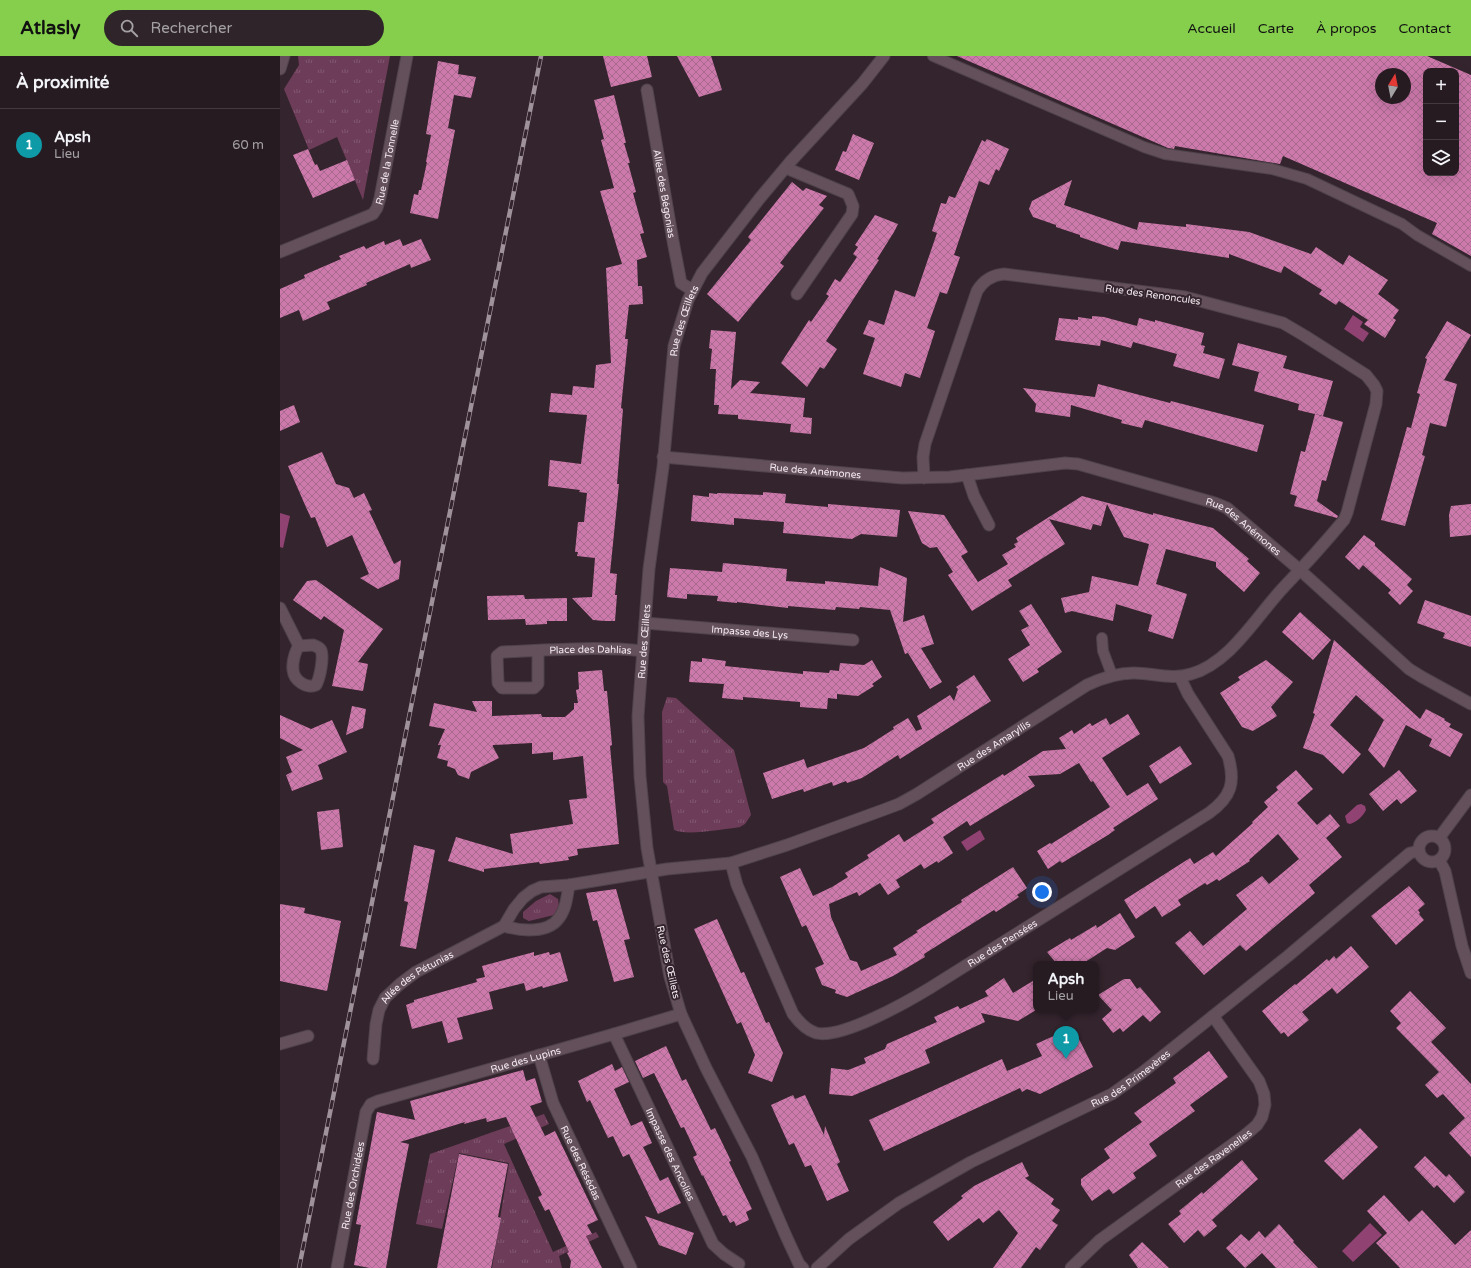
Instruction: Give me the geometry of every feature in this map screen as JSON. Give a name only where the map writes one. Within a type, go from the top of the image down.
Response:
[{"type":"street","points":[[280,69],[284,56]]},
{"type":"street","name":"Rue de la Tonnelle","points":[[280,252],[373,214],[377,208],[407,56]]},
{"type":"street","name":"Rue des Œillets","points":[[803,1268],[799,1264],[786,1236],[752,1157],[706,1068],[681,1014],[670,977],[651,872],[640,776],[638,716],[649,569],[663,467],[674,346],[692,290],[711,261],[786,168],[862,84],[884,56]]},
{"type":"street","name":"Allée des Bégonias","points":[[647,90],[672,241],[681,283],[692,290]]},
{"type":"street","points":[[786,168],[848,194],[853,206],[852,214],[797,294]]},
{"type":"street","name":"Rue des Renoncules","points":[[924,478],[923,456],[925,444],[977,291],[988,278],[997,274],[1004,274],[1185,297],[1203,301],[1291,327],[1366,375],[1374,385],[1376,391],[1376,404],[1347,513],[1344,520],[1301,571]]},
{"type":"street","name":"Rue des Anémones","points":[[663,457],[902,478],[968,475],[1065,463],[1078,464],[1215,503],[1227,508],[1301,571],[1409,668],[1422,677],[1471,704]]},
{"type":"street","points":[[968,475],[974,496],[988,525]]},
{"type":"street","name":"Rue des Amaryllis","points":[[651,872],[731,863],[787,845],[899,804],[1087,685],[1112,675],[1134,673],[1180,677],[1206,668],[1228,652],[1283,589],[1301,571]]},
{"type":"street","points":[[280,608],[299,646]]},
{"type":"street","name":"Impasse des Lys","points":[[645,623],[853,640]]},
{"type":"street","name":"Place des Dahlias","points":[[538,651],[538,684],[534,688],[502,688],[498,683],[497,656],[502,652],[538,651],[612,649],[643,651]]},
{"type":"street","name":"Rue des Pensées","points":[[731,863],[737,884],[792,1014],[806,1028],[816,1033],[830,1034],[852,1027],[908,1002],[1209,813],[1223,801],[1233,780],[1232,768],[1228,756],[1188,694],[1180,677]]},
{"type":"street","points":[[1439,838],[1471,795]]},
{"type":"street","points":[[1435,836],[1439,838],[1445,849],[1443,857],[1432,863],[1428,862],[1421,857],[1419,851],[1420,844],[1426,838],[1435,836]]},
{"type":"street","name":"Rue des Primevères","points":[[817,1268],[849,1239],[899,1203],[971,1162],[1112,1094],[1143,1072],[1213,1016],[1410,853],[1419,851]]},
{"type":"street","points":[[1439,860],[1445,871],[1462,946],[1471,973]]},
{"type":"street","points":[[569,886],[566,903],[560,918],[554,923],[547,927],[528,931],[515,930],[504,926],[514,909],[523,898],[532,891],[541,887],[569,886],[651,872]]},
{"type":"street","name":"Allée des Pétunias","points":[[373,1059],[376,1024],[379,1010],[385,998],[416,972],[504,926]]},
{"type":"street","name":"Rue des Lupins","points":[[371,1104],[681,1014]]},
{"type":"street","name":"Rue des Ravenelles","points":[[1071,1268],[1100,1240],[1244,1136],[1257,1125],[1262,1117],[1265,1105],[1264,1094],[1259,1081],[1213,1016]]},
{"type":"street","name":"Impasse des Ancolies","points":[[614,1034],[713,1244],[738,1264]]},
{"type":"street","points":[[280,1044],[308,1036]]},
{"type":"street","name":"Rue des Résédas","points":[[539,1055],[553,1103],[631,1268]]},
{"type":"street","name":"Rue des Orchidées","points":[[337,1268],[366,1112],[371,1104]]},
{"type":"lane","points":[[932,56],[1158,152],[1272,169],[1306,179],[1402,224],[1417,235],[1471,266]]},
{"type":"lane","points":[[1102,638],[1103,651],[1112,675]]},
{"type":"green space","points":[[298,56],[390,56],[363,200],[337,137],[309,150],[284,89],[299,65]]},
{"type":"green space","points":[[667,697],[676,698],[734,750],[751,815],[745,824],[740,827],[696,832],[680,832],[674,830],[667,786],[663,782],[662,712]]},
{"type":"green space","points":[[550,894],[558,899],[559,906],[554,915],[529,921],[523,918],[523,912],[536,901]]},
{"type":"green space","points":[[544,1114],[549,1124],[504,1144],[553,1252],[596,1232],[599,1237],[559,1256],[562,1268],[492,1268],[509,1163],[459,1153],[442,1229],[416,1224],[430,1154]]},
{"type":"shaded area","points":[[1353,315],[1363,322],[1360,327],[1369,333],[1363,342],[1344,329]]},
{"type":"shaded area","points":[[280,513],[290,516],[283,548],[280,547]]},
{"type":"shaded area","points":[[1361,804],[1365,806],[1366,810],[1355,822],[1350,824],[1347,823],[1345,816],[1357,805]]},
{"type":"shaded area","points":[[980,830],[985,839],[967,851],[961,842]]},
{"type":"shaded area","points":[[1370,1223],[1382,1235],[1353,1262],[1342,1251]]},
{"type":"building","points":[[603,56],[647,56],[652,77],[611,87]]},
{"type":"building","points":[[677,56],[711,56],[722,90],[699,97]]},
{"type":"building","points":[[957,56],[1427,56],[1455,68],[1423,68],[1423,176],[1459,176],[1459,70],[1471,75],[1471,256],[1432,234],[1437,223],[1283,156],[1280,164],[1175,146],[1174,149],[1168,148]]},
{"type":"building","points":[[438,61],[459,65],[458,74],[476,77],[471,98],[454,95],[448,128],[455,130],[438,219],[410,213],[414,194],[418,195],[419,190],[421,190],[427,162],[431,135],[426,134]]},
{"type":"building","points":[[614,95],[626,143],[624,143],[630,163],[628,163],[636,192],[633,193],[644,233],[640,234],[647,257],[637,260],[638,286],[642,286],[643,304],[629,305],[625,339],[628,339],[621,408],[623,409],[617,484],[619,484],[610,573],[617,574],[615,595],[617,595],[615,621],[605,621],[593,620],[572,598],[592,597],[595,558],[577,556],[578,552],[575,552],[578,522],[584,522],[587,493],[579,492],[580,490],[548,486],[550,460],[581,464],[587,415],[549,412],[551,393],[572,395],[573,386],[594,388],[596,365],[611,363],[606,268],[622,264],[600,191],[614,188],[601,140],[604,139],[594,100]]},
{"type":"building","points":[[853,134],[874,143],[859,180],[835,170],[843,151],[846,152]]},
{"type":"building","points":[[987,139],[1009,149],[999,171],[996,169],[989,185],[979,181],[954,255],[960,257],[947,294],[940,292],[927,328],[935,331],[920,378],[905,373],[901,387],[863,374],[875,338],[863,334],[869,320],[884,325],[895,290],[915,297],[937,233],[932,231],[941,203],[946,204],[949,196],[955,198],[982,140],[985,142]]},
{"type":"building","points":[[308,149],[315,165],[317,164],[320,171],[347,160],[355,180],[313,198],[293,155]]},
{"type":"building","points":[[1072,180],[1064,205],[1137,230],[1139,222],[1186,227],[1186,224],[1249,232],[1311,254],[1316,247],[1343,265],[1349,255],[1388,280],[1378,294],[1399,310],[1393,318],[1396,320],[1385,338],[1364,324],[1368,320],[1339,301],[1336,305],[1319,294],[1322,290],[1284,266],[1281,273],[1229,254],[1229,258],[1121,241],[1118,250],[1080,237],[1080,235],[1033,217],[1029,209],[1032,201]]},
{"type":"building","points":[[792,182],[803,191],[806,188],[827,196],[819,205],[824,208],[780,263],[784,266],[738,322],[707,294],[751,240],[748,237]]},
{"type":"building","points":[[875,215],[898,224],[877,259],[879,260],[826,341],[837,349],[824,369],[820,367],[807,387],[781,363],[809,320],[811,322],[829,296],[826,294],[835,279],[840,282],[857,257],[853,254],[858,247],[855,245]]},
{"type":"building","points":[[400,239],[403,246],[421,239],[431,260],[411,268],[410,264],[366,283],[367,285],[327,302],[330,309],[303,321],[299,310],[280,318],[280,289],[305,278],[304,275],[341,259],[339,256],[364,246],[366,249],[384,241],[385,245]]},
{"type":"building","points":[[1092,316],[1104,317],[1137,326],[1139,318],[1155,322],[1155,320],[1204,333],[1201,345],[1205,346],[1203,353],[1225,359],[1219,379],[1173,366],[1177,354],[1133,342],[1131,348],[1101,340],[1100,346],[1055,340],[1059,318],[1078,320],[1078,317],[1092,319]]},
{"type":"building","points":[[1447,321],[1471,335],[1444,380],[1457,384],[1446,427],[1430,423],[1422,455],[1425,456],[1405,526],[1381,520],[1407,427],[1411,428],[1420,394],[1417,393],[1427,359],[1425,358]]},
{"type":"building","points":[[711,330],[736,332],[731,389],[740,380],[760,382],[750,393],[805,398],[803,417],[812,418],[811,434],[790,432],[791,424],[738,419],[738,415],[718,414],[719,405],[714,405],[716,369],[710,369],[712,349],[709,348]]},
{"type":"building","points":[[1238,343],[1287,356],[1283,368],[1333,381],[1323,416],[1298,410],[1299,404],[1254,391],[1259,372],[1232,365]]},
{"type":"building","points":[[1098,384],[1264,425],[1257,452],[1145,420],[1142,428],[1121,423],[1122,420],[1071,405],[1070,417],[1035,412],[1036,404],[1023,388],[1095,397]]},
{"type":"building","points":[[294,405],[300,422],[280,431],[280,411]]},
{"type":"building","points":[[1315,414],[1343,422],[1326,481],[1322,480],[1317,501],[1338,516],[1337,518],[1294,506],[1297,496],[1290,494],[1301,451],[1305,452]]},
{"type":"building","points":[[322,452],[336,484],[349,488],[354,498],[364,493],[372,510],[369,511],[394,564],[401,560],[399,579],[378,589],[360,578],[369,574],[352,535],[327,547],[315,517],[311,518],[288,466]]},
{"type":"building","points":[[763,492],[786,494],[785,503],[828,507],[828,504],[900,510],[897,537],[861,534],[852,539],[783,533],[784,522],[734,518],[734,525],[691,521],[693,495],[709,497],[709,493],[717,493],[763,495]]},
{"type":"building","points":[[1082,496],[1153,515],[1153,513],[1213,528],[1249,559],[1247,561],[1260,573],[1244,592],[1216,567],[1216,562],[1166,549],[1156,584],[1187,594],[1173,639],[1148,631],[1152,615],[1116,604],[1113,621],[1072,611],[1065,613],[1061,598],[1089,592],[1092,576],[1138,586],[1149,544],[1124,537],[1107,504],[1101,526],[1093,524],[1091,530],[1049,519],[1065,544],[1008,580],[1012,586],[972,611],[948,575],[953,572],[937,547],[930,548],[922,543],[908,511],[944,515],[968,552],[961,556],[978,582],[1008,564],[1002,555],[1016,547],[1014,544],[1018,542],[1016,538]]},
{"type":"building","points":[[1471,504],[1471,535],[1450,537],[1449,515],[1451,506]]},
{"type":"building","points":[[1364,535],[1375,543],[1375,546],[1412,579],[1407,585],[1413,591],[1400,605],[1388,593],[1391,590],[1363,565],[1359,570],[1345,557]]},
{"type":"building","points":[[723,563],[787,569],[786,581],[825,584],[825,581],[878,586],[880,567],[907,578],[903,622],[924,615],[934,644],[921,648],[942,682],[930,689],[908,653],[905,654],[890,610],[860,607],[859,609],[836,607],[835,610],[788,606],[788,608],[717,601],[718,596],[687,594],[687,599],[667,597],[670,568],[722,572]]},
{"type":"building","points":[[316,580],[383,629],[358,662],[368,664],[363,691],[332,686],[344,630],[324,616],[321,620],[293,600],[307,581]]},
{"type":"building","points":[[524,595],[525,599],[567,598],[567,621],[547,621],[547,624],[526,625],[525,619],[488,620],[487,596]]},
{"type":"building","points":[[1425,600],[1471,616],[1471,647],[1443,638],[1445,633],[1417,623]]},
{"type":"building","points":[[1031,604],[1062,652],[1037,669],[1039,672],[1023,682],[1008,659],[1030,645],[1021,630],[1029,626],[1019,611]]},
{"type":"building","points":[[1300,612],[1331,640],[1313,660],[1282,632]]},
{"type":"building","points":[[1334,640],[1420,719],[1426,709],[1445,719],[1444,720],[1451,724],[1449,727],[1463,734],[1450,757],[1429,746],[1432,739],[1406,725],[1384,768],[1368,750],[1384,720],[1356,695],[1330,725],[1361,754],[1343,774],[1323,755],[1303,748],[1315,714],[1313,713]]},
{"type":"building","points":[[702,658],[726,661],[725,666],[803,674],[803,671],[829,673],[830,670],[839,671],[840,663],[864,665],[872,660],[882,677],[872,684],[874,686],[858,696],[837,694],[837,699],[828,698],[827,709],[800,707],[800,702],[743,697],[743,700],[722,698],[724,684],[689,682],[691,661],[702,662]]},
{"type":"building","points":[[1266,660],[1293,682],[1271,707],[1277,716],[1253,731],[1242,727],[1220,693],[1240,680],[1238,677]]},
{"type":"building","points":[[602,670],[604,691],[607,691],[612,745],[610,746],[619,844],[577,849],[578,855],[568,857],[569,860],[484,869],[484,872],[448,861],[456,837],[513,854],[510,834],[573,824],[569,800],[587,798],[583,756],[553,760],[553,752],[532,754],[532,743],[492,745],[499,758],[471,772],[469,779],[458,775],[455,769],[447,766],[448,761],[437,758],[441,745],[438,745],[445,729],[429,726],[434,703],[477,712],[472,701],[492,701],[492,716],[541,714],[542,717],[565,717],[574,709],[574,703],[578,703],[576,690],[579,689],[578,672]]},
{"type":"building","points":[[974,675],[991,701],[900,759],[898,755],[862,778],[847,783],[846,781],[833,786],[832,782],[804,792],[803,789],[772,799],[763,773],[804,759],[807,768],[864,748],[894,729],[893,727],[908,718],[916,731],[922,729],[917,716],[950,695],[954,701],[958,689],[956,687]]},
{"type":"building","points":[[352,706],[366,709],[363,728],[346,735]]},
{"type":"building","points":[[1128,714],[1140,734],[1102,758],[1127,796],[1148,783],[1158,799],[1113,828],[1115,830],[1108,835],[1062,863],[1060,861],[1048,869],[1037,851],[1050,843],[1051,844],[1110,807],[1079,763],[1060,774],[1028,776],[1035,786],[970,826],[967,821],[943,837],[953,853],[938,863],[937,861],[924,869],[921,864],[896,880],[900,887],[888,895],[880,883],[859,896],[857,892],[829,904],[831,917],[850,960],[857,962],[861,971],[897,955],[893,948],[918,932],[916,931],[962,902],[961,900],[1013,867],[1027,888],[1017,895],[1019,897],[996,912],[994,910],[924,954],[925,957],[893,976],[847,997],[835,993],[836,990],[822,985],[815,968],[824,964],[806,925],[802,927],[780,877],[800,868],[813,896],[848,877],[845,873],[869,858],[867,855],[899,834],[904,842],[934,823],[931,819],[1043,751],[1066,749],[1059,738],[1072,730],[1074,734],[1090,723],[1092,726],[1106,718],[1110,725]]},
{"type":"building","points":[[280,715],[311,729],[332,720],[347,752],[318,765],[323,779],[292,791],[286,775],[292,772],[286,757],[303,750],[280,738]]},
{"type":"building","points":[[1180,746],[1192,764],[1160,784],[1149,766]]},
{"type":"building","points":[[1296,770],[1313,789],[1297,803],[1317,825],[1330,814],[1340,826],[1326,838],[1342,857],[1309,885],[1315,893],[1246,951],[1240,945],[1204,975],[1175,943],[1190,931],[1203,946],[1247,909],[1236,895],[1262,876],[1269,884],[1299,859],[1278,834],[1249,860],[1250,861],[1219,881],[1217,879],[1207,885],[1205,883],[1178,900],[1181,905],[1162,917],[1155,906],[1136,919],[1124,900],[1190,858],[1194,864],[1213,852],[1216,856],[1253,823],[1252,822],[1268,807],[1264,802],[1278,790],[1276,787]]},
{"type":"building","points":[[1399,770],[1417,791],[1401,804],[1397,799],[1383,811],[1369,794]]},
{"type":"building","points":[[339,809],[343,847],[321,850],[317,812]]},
{"type":"building","points":[[414,845],[435,850],[416,949],[400,946],[408,902],[404,901]]},
{"type":"building","points":[[1409,886],[1425,904],[1418,910],[1420,913],[1419,914],[1424,920],[1396,945],[1371,916]]},
{"type":"building","points":[[616,889],[630,939],[624,940],[634,977],[614,982],[597,920],[593,921],[586,893]]},
{"type":"building","points":[[280,904],[305,908],[304,913],[341,921],[327,991],[280,981]]},
{"type":"building","points":[[1120,913],[1135,937],[1115,950],[1107,948],[1087,961],[1054,961],[1047,952],[1096,925],[1097,928]]},
{"type":"building","points":[[717,919],[741,973],[744,972],[766,1023],[769,1022],[783,1053],[772,1082],[748,1073],[755,1055],[741,1022],[737,1024],[694,929]]},
{"type":"building","points":[[1351,946],[1369,967],[1337,994],[1332,988],[1302,1012],[1309,1020],[1288,1037],[1284,1032],[1281,1034],[1262,1011],[1327,959],[1329,961],[1334,956],[1336,959]]},
{"type":"building","points":[[534,952],[534,956],[549,952],[550,955],[560,952],[568,981],[526,991],[524,983],[489,992],[493,1009],[457,1018],[463,1039],[448,1043],[442,1021],[412,1029],[406,1005],[414,1002],[414,1000],[477,982],[476,979],[485,977],[482,966]]},
{"type":"building","points":[[1004,978],[1013,993],[1033,981],[1033,1012],[1018,1021],[981,1013],[985,1022],[925,1050],[930,1063],[852,1096],[829,1094],[831,1068],[848,1070],[866,1063],[864,1058],[885,1049],[887,1044],[937,1022],[934,1017],[958,1006],[960,1009],[988,996],[985,991]]},
{"type":"building","points":[[1124,979],[1130,979],[1137,989],[1140,987],[1161,1012],[1150,1022],[1143,1015],[1123,1032],[1120,1028],[1113,1033],[1102,1019],[1112,1010],[1099,994]]},
{"type":"building","points":[[1410,991],[1446,1028],[1431,1042],[1471,1084],[1471,1157],[1449,1133],[1465,1118],[1443,1094],[1437,1098],[1425,1085],[1439,1072],[1396,1028],[1401,1023],[1390,1011]]},
{"type":"building","points":[[1069,1029],[1074,1029],[1093,1067],[1040,1094],[1027,1089],[1022,1092],[1020,1088],[884,1151],[869,1120],[1002,1059],[1007,1071],[1042,1056],[1036,1044]]},
{"type":"building","points":[[666,1046],[682,1081],[686,1079],[711,1130],[715,1128],[731,1161],[729,1162],[752,1209],[746,1212],[749,1220],[736,1226],[734,1221],[730,1223],[726,1215],[723,1216],[693,1157],[697,1155],[684,1127],[681,1128],[654,1073],[643,1078],[635,1061]]},
{"type":"building","points":[[1209,1051],[1228,1077],[1190,1105],[1195,1111],[1149,1144],[1157,1156],[1133,1173],[1136,1178],[1113,1194],[1109,1189],[1092,1201],[1081,1185],[1081,1179],[1110,1158],[1104,1149],[1142,1122],[1134,1113],[1176,1083],[1173,1078]]},
{"type":"building","points":[[612,1064],[615,1071],[622,1067],[629,1082],[614,1089],[631,1126],[642,1121],[652,1143],[643,1147],[660,1181],[668,1177],[681,1203],[658,1214],[629,1154],[623,1157],[613,1136],[608,1138],[590,1100],[587,1102],[578,1081]]},
{"type":"building","points":[[523,1070],[526,1081],[535,1078],[542,1102],[530,1106],[545,1136],[555,1131],[598,1220],[587,1225],[592,1234],[586,1236],[602,1268],[570,1268],[571,1261],[567,1253],[569,1252],[549,1209],[545,1211],[538,1197],[542,1195],[506,1117],[487,1122],[486,1118],[464,1124],[465,1122],[400,1142],[409,1144],[386,1268],[370,1268],[354,1265],[361,1225],[356,1224],[377,1112],[415,1120],[410,1101]]},
{"type":"building","points":[[793,1095],[795,1099],[805,1095],[824,1135],[825,1126],[840,1162],[837,1164],[849,1191],[827,1201],[811,1165],[805,1167],[794,1143],[789,1145],[771,1105]]},
{"type":"building","points":[[1360,1128],[1378,1147],[1343,1180],[1324,1161]]},
{"type":"building","points":[[459,1154],[508,1164],[498,1217],[501,1218],[491,1268],[437,1268]]},
{"type":"building","points":[[1425,1156],[1446,1177],[1449,1174],[1465,1192],[1454,1203],[1437,1185],[1434,1188],[1414,1167]]},
{"type":"building","points":[[1242,1160],[1258,1179],[1212,1220],[1217,1226],[1204,1237],[1198,1230],[1184,1243],[1168,1224],[1181,1214],[1179,1211],[1202,1192],[1203,1194]]},
{"type":"building","points":[[1022,1162],[1029,1176],[1025,1178],[1054,1199],[1051,1204],[1060,1210],[1052,1221],[1058,1225],[1040,1250],[1036,1247],[1021,1268],[993,1268],[1018,1233],[999,1210],[983,1223],[979,1218],[948,1241],[933,1222],[963,1198],[961,1196],[974,1186]]},
{"type":"building","points":[[1384,1195],[1409,1222],[1422,1210],[1455,1245],[1471,1230],[1471,1268],[1400,1268],[1376,1243],[1387,1233],[1367,1211]]},
{"type":"building","points":[[645,1216],[694,1233],[686,1255],[659,1245]]},
{"type":"building","points":[[1279,1224],[1294,1241],[1293,1242],[1318,1268],[1276,1268],[1262,1253],[1245,1268],[1226,1248],[1241,1234],[1249,1241],[1259,1231],[1265,1238]]},
{"type":"building","points":[[1142,1242],[1169,1268],[1138,1268],[1129,1255]]},
{"type":"railway","points":[[299,1268],[541,56]]},
{"type":"place","name":"Apsh","points":[[1066,1059]]}]
